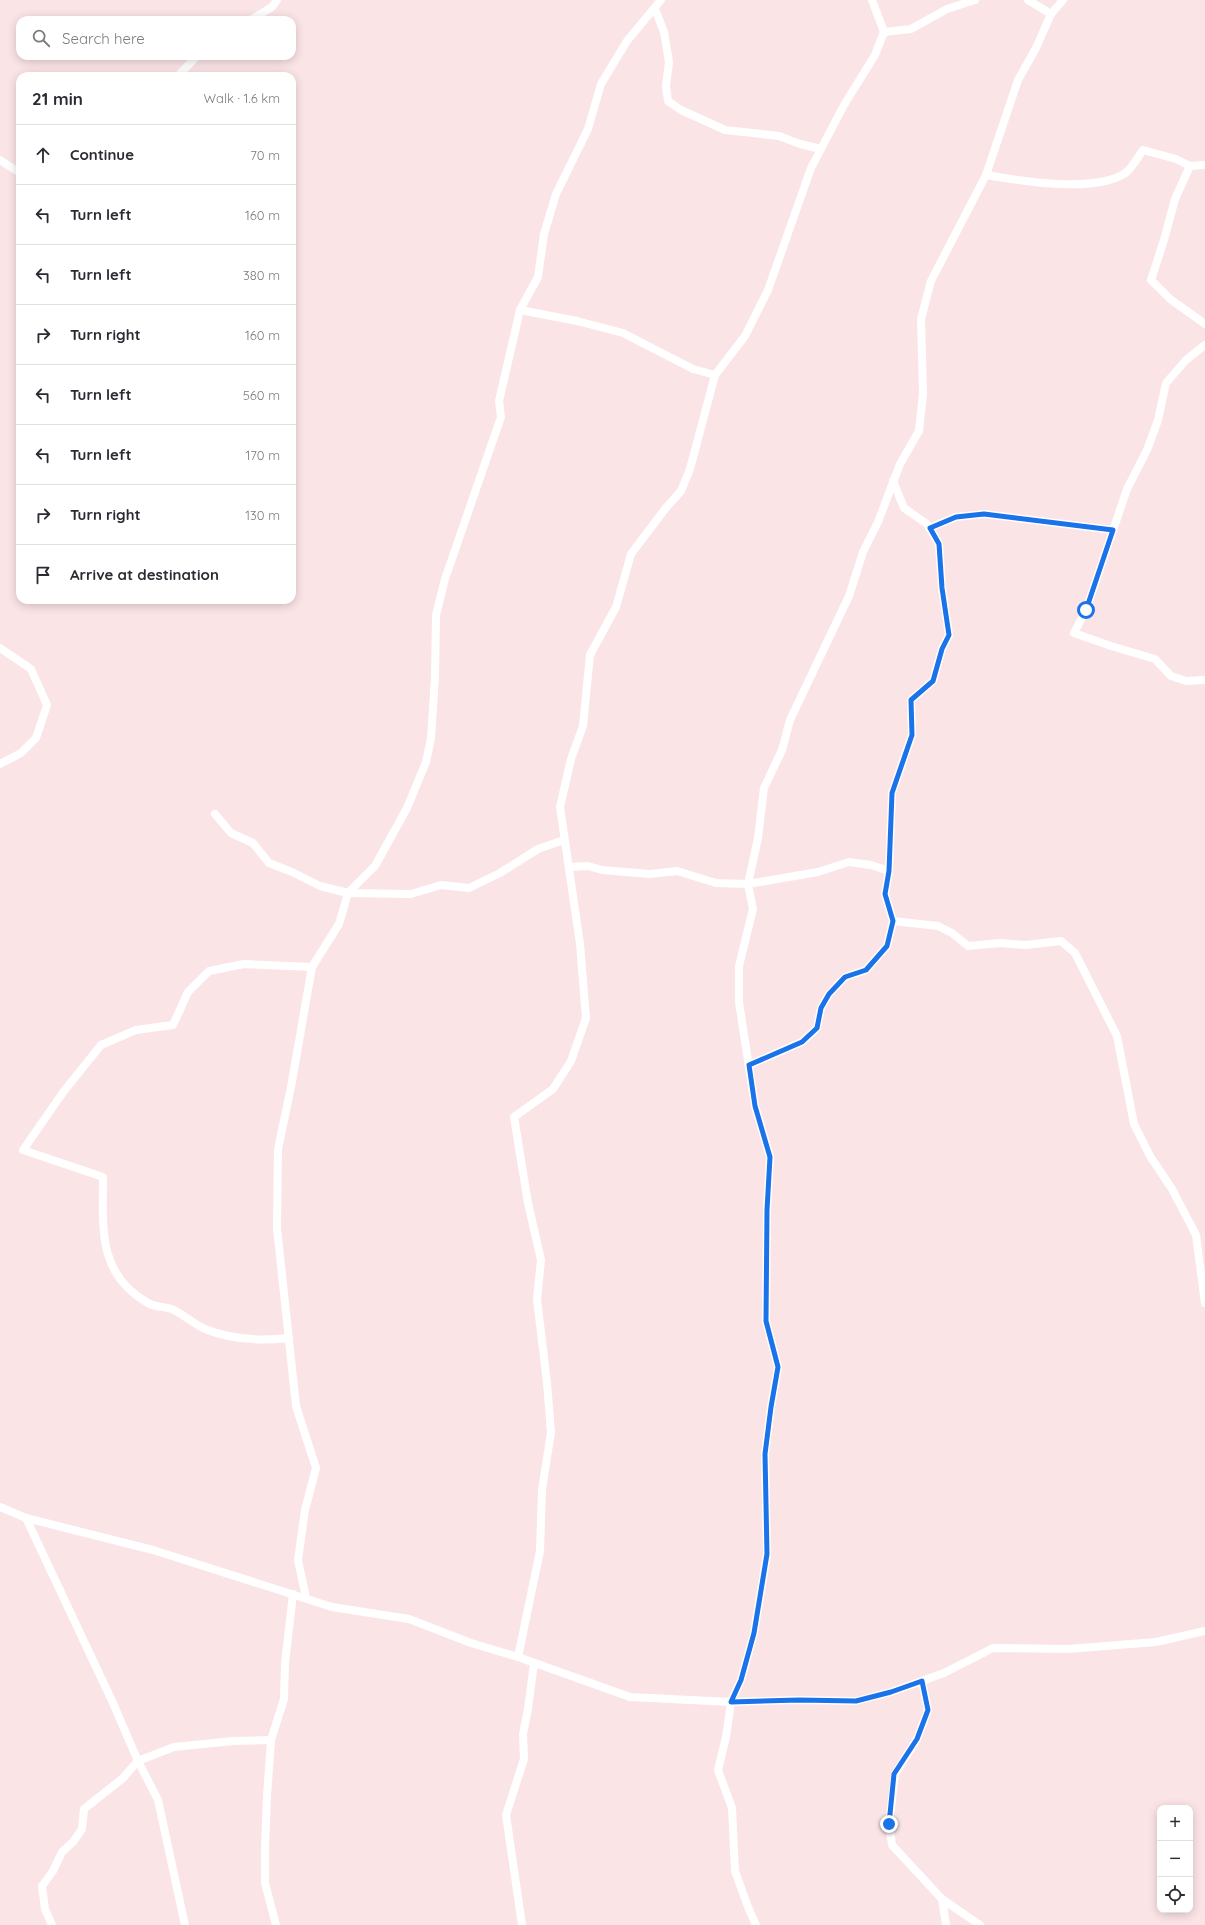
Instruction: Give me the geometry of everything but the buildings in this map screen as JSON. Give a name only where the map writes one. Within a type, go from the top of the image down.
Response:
[{"type":"street","points":[[257,16],[272,7],[277,0]]},
{"type":"street","points":[[306,1598],[298,1560],[304,1510],[316,1468],[296,1406],[277,1228],[278,1149],[291,1086],[312,967],[339,924],[348,893],[375,866],[407,808],[426,762],[431,738],[435,677],[436,615],[445,579],[501,417],[499,401],[520,310],[538,277],[544,234],[556,194],[588,129],[601,84],[627,41],[661,0]]},
{"type":"street","points":[[518,1657],[540,1551],[542,1490],[551,1432],[537,1299],[541,1260],[528,1204],[514,1117],[553,1089],[571,1061],[586,1018],[580,944],[560,807],[571,759],[583,726],[590,655],[616,608],[631,554],[665,509],[681,491],[690,469],[715,375],[745,336],[768,290],[811,168],[844,105],[875,55],[884,32],[872,0]]},
{"type":"street","points":[[884,32],[911,29],[947,9],[975,0]]},
{"type":"street","points":[[1028,0],[1051,14]]},
{"type":"street","points":[[756,1925],[735,1871],[732,1808],[718,1770],[726,1737],[731,1702],[741,1680],[754,1633],[767,1554],[765,1454],[778,1367],[766,1321],[767,1210],[770,1157],[755,1106],[739,1002],[739,966],[753,909],[748,884],[758,838],[764,788],[782,750],[790,720],[849,596],[863,552],[878,522],[900,464],[919,431],[924,394],[921,319],[932,281],[986,175],[1018,80],[1036,48],[1051,14],[1063,0]]},
{"type":"street","points":[[655,9],[664,32],[669,62],[666,86],[668,101],[681,110],[725,130],[779,136],[800,144],[821,149]]},
{"type":"street","points":[[182,72],[193,60]]},
{"type":"street","points":[[986,175],[1032,182],[1100,183],[1125,174],[1143,150],[1176,159],[1190,166],[1205,164]]},
{"type":"street","points":[[0,160],[16,170]]},
{"type":"street","points":[[1190,166],[1175,199],[1151,280],[1170,299],[1205,324]]},
{"type":"street","points":[[520,310],[577,321],[623,333],[693,369],[715,375]]},
{"type":"street","points":[[1205,346],[1186,360],[1166,383],[1158,420],[1147,450],[1127,489],[1086,610],[1074,633],[1155,659],[1171,676],[1186,681],[1205,680]]},
{"type":"street","points":[[749,1065],[802,1042],[817,1028],[821,1008],[829,994],[845,977],[866,970],[887,946],[893,921],[885,894],[889,871],[892,793],[912,735],[911,700],[933,681],[942,649],[949,635],[942,588],[939,544],[927,524],[904,508],[893,481]]},
{"type":"street","points":[[930,528],[956,517],[984,514],[1113,530]]},
{"type":"street","points":[[0,648],[31,669],[47,705],[36,738],[20,753],[0,764]]},
{"type":"street","points":[[215,814],[232,833],[253,843],[269,863],[292,872],[320,886],[348,893],[412,894],[441,885],[469,888],[500,873],[538,849],[564,840]]},
{"type":"street","points":[[570,868],[588,866],[602,870],[650,874],[677,871],[716,883],[748,884],[818,872],[849,862],[871,865],[889,871]]},
{"type":"street","points":[[893,921],[938,926],[968,946],[1000,943],[1025,945],[1061,941],[1075,953],[1116,1036],[1134,1124],[1150,1156],[1172,1189],[1196,1235],[1205,1303]]},
{"type":"street","points":[[289,1338],[266,1341],[238,1338],[206,1329],[173,1309],[150,1304],[133,1293],[118,1278],[107,1256],[103,1232],[103,1177],[23,1150],[64,1091],[101,1045],[136,1030],[173,1025],[188,992],[210,971],[244,964],[312,967]]},
{"type":"street","points":[[0,1507],[26,1518],[153,1550],[332,1607],[409,1619],[471,1643],[518,1657],[630,1697],[731,1702],[799,1700],[856,1701],[891,1692],[944,1674],[994,1648],[1068,1649],[1156,1642],[1205,1631]]},
{"type":"street","points":[[26,1518],[113,1703],[138,1761],[158,1800],[185,1925]]},
{"type":"street","points":[[276,1925],[265,1883],[264,1848],[271,1740],[284,1699],[285,1663],[293,1594]]},
{"type":"street","points":[[522,1925],[506,1815],[524,1759],[523,1734],[528,1710],[534,1663]]},
{"type":"street","points":[[922,1681],[928,1710],[917,1739],[894,1774],[889,1824],[892,1845],[942,1899],[980,1925]]},
{"type":"street","points":[[52,1925],[45,1908],[42,1886],[53,1871],[62,1852],[73,1842],[82,1829],[84,1809],[123,1778],[138,1761],[174,1747],[233,1741],[271,1740]]},
{"type":"street","points":[[942,1899],[946,1925]]},
{"type":"route","points":[[889,1824],[894,1774],[917,1739],[928,1710],[922,1681],[891,1692],[856,1701],[799,1700],[731,1702],[741,1680],[754,1633],[767,1554],[765,1454],[778,1367],[766,1321],[767,1210],[770,1157],[755,1106],[749,1065],[802,1042],[817,1028],[821,1008],[829,994],[845,977],[866,970],[887,946],[893,921],[885,894],[889,871],[892,793],[912,735],[911,700],[933,681],[942,649],[949,635],[942,588],[939,544],[930,528],[956,517],[984,514],[1078,524],[1113,530],[1094,582],[1086,610]]}]
